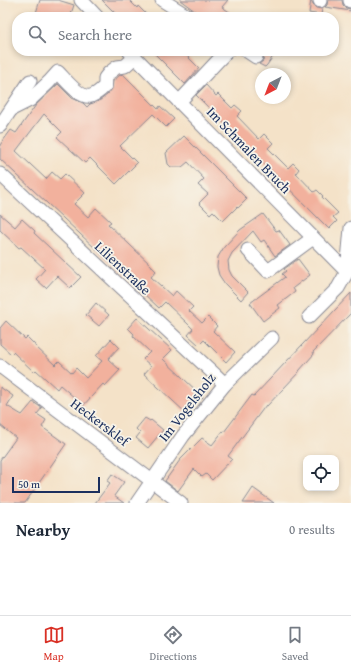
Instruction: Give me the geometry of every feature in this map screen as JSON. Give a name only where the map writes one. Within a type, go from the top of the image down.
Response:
[{"type":"street","points":[[81,0],[92,12]]},
{"type":"street","points":[[162,0],[181,12]]},
{"type":"street","points":[[12,109],[30,100],[58,72],[81,94],[92,96],[105,86],[105,78],[109,73],[117,67],[125,66],[131,56]]},
{"type":"street","name":"Im Schmalen Bruch","points":[[134,56],[347,272]]},
{"type":"street","points":[[179,102],[222,56]]},
{"type":"street","points":[[0,126],[30,81]]},
{"type":"street","name":"Lilienstraße","points":[[0,174],[225,384]]},
{"type":"street","points":[[308,317],[338,288],[347,272],[351,228]]},
{"type":"street","points":[[248,250],[268,271],[313,238]]},
{"type":"street","name":"Im Vogelsholz","points":[[137,503],[183,436],[225,384],[272,338]]},
{"type":"street","name":"Heckersklef","points":[[0,366],[181,503]]},
{"type":"building","points":[[40,0],[58,0],[74,5],[72,12],[36,12]]},
{"type":"building","points":[[102,0],[129,0],[137,8],[138,6],[144,12],[114,12]]},
{"type":"building","points":[[180,0],[228,0],[222,7],[230,12],[196,12]]},
{"type":"building","points":[[311,0],[316,8],[322,9],[322,12],[309,12]]},
{"type":"building","points":[[328,0],[342,0],[343,5],[346,8],[351,9],[351,11],[325,7]]},
{"type":"building","points":[[157,56],[187,56],[199,68],[185,84]]},
{"type":"building","points":[[273,56],[265,67],[259,64],[263,61],[264,57]]},
{"type":"building","points":[[123,74],[158,109],[160,106],[174,119],[166,127],[153,114],[120,146],[137,163],[116,184],[90,158],[85,163],[57,137],[62,132],[44,114],[16,151],[46,179],[52,172],[60,179],[65,174],[85,193],[74,204],[88,217],[96,208],[111,222],[108,224],[156,271],[151,277],[172,296],[176,291],[193,307],[189,311],[202,323],[208,317],[217,326],[213,331],[235,352],[226,362],[204,340],[199,345],[188,335],[193,329],[165,302],[159,308],[0,159],[0,145],[11,130],[16,133],[36,105],[58,84],[72,98],[83,103],[87,107],[107,95],[112,89],[113,81]]},
{"type":"building","points":[[206,85],[216,96],[218,94],[232,108],[235,105],[242,111],[237,116],[259,139],[264,134],[273,143],[268,148],[288,168],[293,163],[299,169],[296,173],[314,192],[317,190],[338,213],[333,217],[337,221],[329,229],[196,95]]},
{"type":"building","points":[[184,136],[247,199],[223,221],[213,211],[210,214],[199,203],[208,194],[198,185],[204,179],[188,162],[182,167],[171,167],[168,164],[166,153]]},
{"type":"building","points":[[0,214],[15,227],[22,219],[35,231],[34,233],[81,277],[70,288],[57,276],[46,288],[36,279],[45,269],[0,230]]},
{"type":"building","points":[[263,214],[276,231],[279,230],[290,245],[275,256],[264,240],[261,242],[253,231],[232,253],[228,261],[229,270],[232,276],[248,292],[241,300],[225,284],[219,275],[217,267],[218,257],[224,247],[240,230]]},
{"type":"building","points":[[298,259],[310,275],[293,288],[295,292],[278,305],[280,308],[263,321],[250,303],[285,277],[282,274],[286,271],[284,269]]},
{"type":"building","points":[[351,293],[351,313],[313,352],[314,354],[299,372],[267,406],[266,405],[228,456],[232,459],[212,480],[206,474],[202,477],[194,469],[178,491],[165,481],[180,460],[202,438],[212,445],[223,431],[224,432],[252,395],[254,396]]},
{"type":"building","points":[[96,303],[109,315],[99,326],[86,315]]},
{"type":"building","points":[[137,318],[172,350],[163,359],[203,397],[187,414],[144,374],[151,366],[143,359],[150,352],[133,336],[134,334],[128,328]]},
{"type":"building","points":[[6,321],[25,339],[27,337],[55,365],[59,361],[72,373],[76,368],[86,378],[102,361],[96,356],[111,339],[119,347],[108,359],[120,370],[105,386],[103,384],[81,408],[74,401],[76,399],[60,385],[57,389],[36,370],[34,372],[13,352],[11,354],[0,344],[0,328]]},
{"type":"building","points":[[0,387],[13,396],[7,406],[22,415],[33,402],[42,408],[37,414],[46,420],[42,427],[66,444],[25,503],[0,503],[0,460],[16,438],[0,425]]},
{"type":"building","points":[[145,418],[150,421],[151,420],[163,430],[148,448],[136,438],[140,433],[136,429]]},
{"type":"building","points":[[112,474],[124,482],[114,496],[124,503],[95,503],[110,483],[107,481]]},
{"type":"building","points":[[253,488],[274,503],[243,503]]}]
